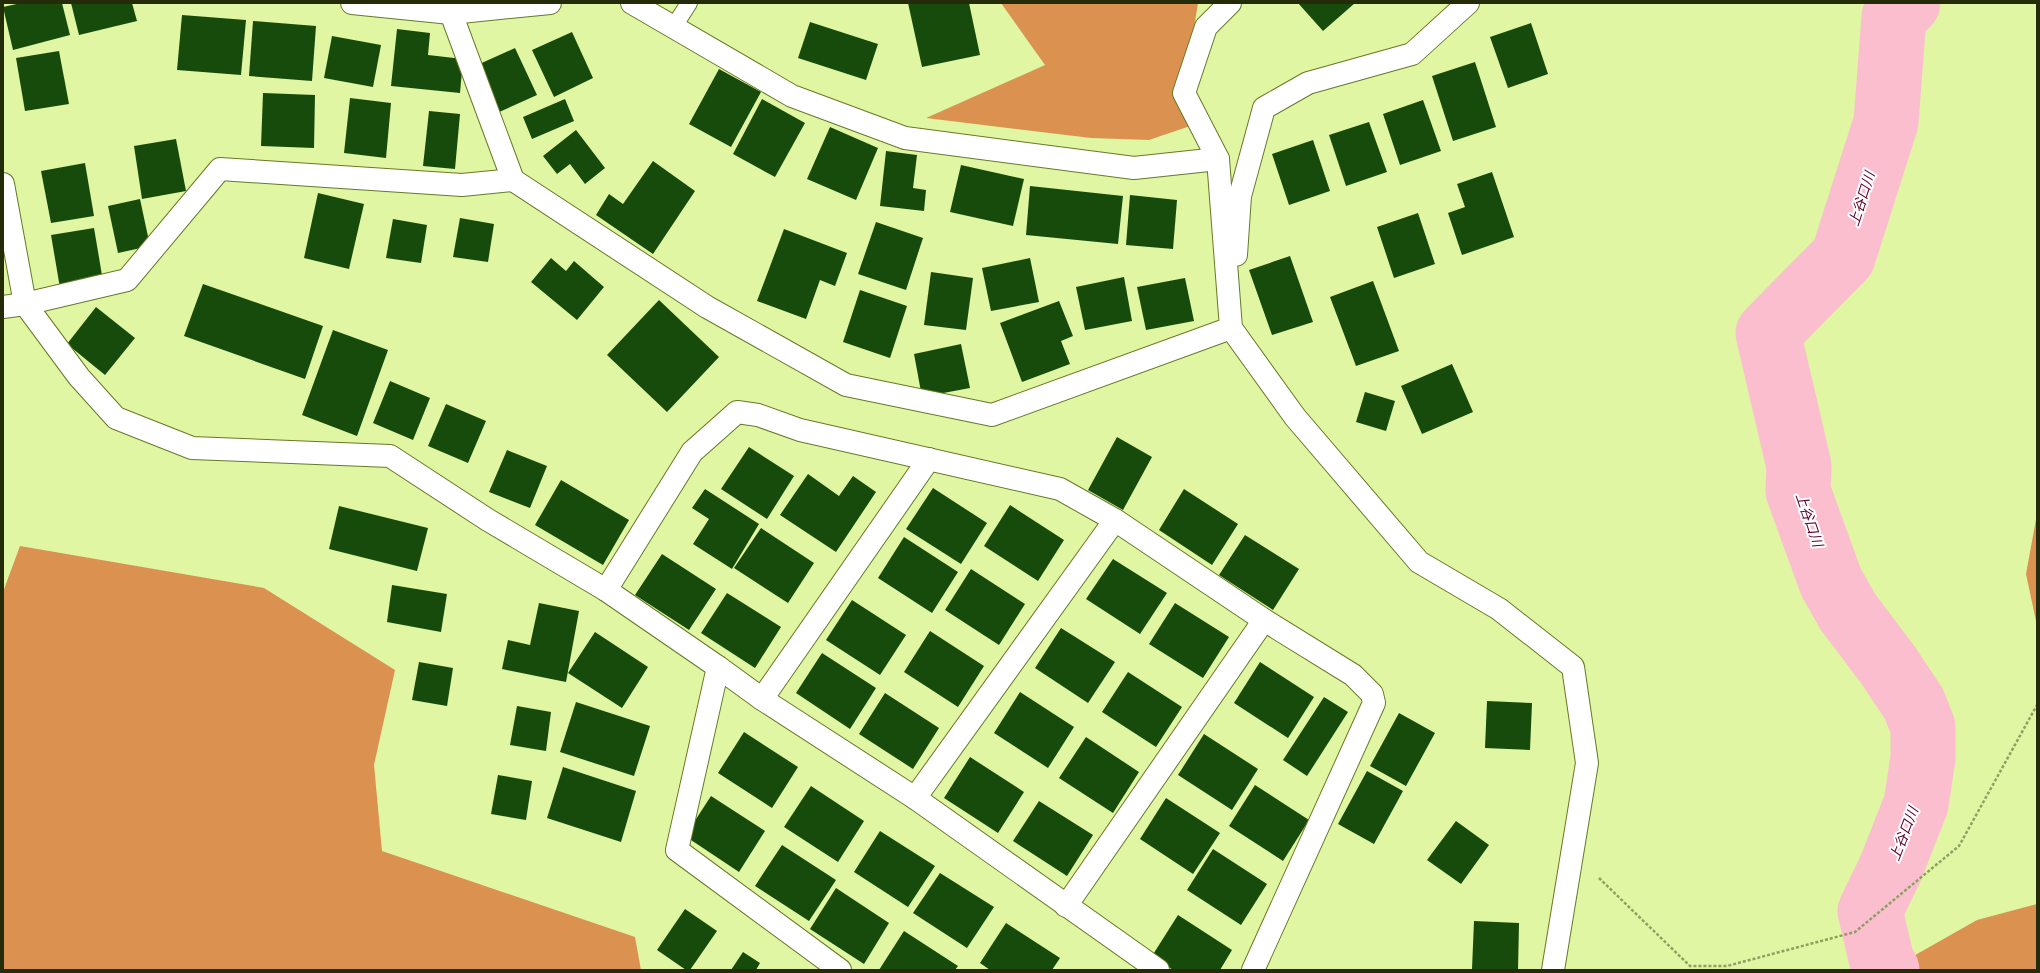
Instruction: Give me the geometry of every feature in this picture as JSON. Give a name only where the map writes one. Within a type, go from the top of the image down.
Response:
[{"type":"street","points":[[352,3],[452,8],[550,3]]},
{"type":"street","points":[[632,3],[792,96],[905,138],[1134,168],[1218,158]]},
{"type":"street","points":[[1230,3],[1206,27],[1184,93],[1218,158],[1231,328],[1295,417],[1419,562],[1499,609],[1574,667],[1587,763],[1552,970]]},
{"type":"street","points":[[1231,328],[1240,196],[1264,108],[1308,83],[1412,54],[1468,3]]},
{"type":"street","points":[[452,8],[513,180],[707,307],[846,385],[992,415],[1231,328]]},
{"type":"street","points":[[3,307],[25,304],[127,280],[220,168],[462,185],[513,180]]},
{"type":"street","points":[[3,184],[25,304],[79,377],[116,418],[192,448],[390,456],[488,520],[606,590],[762,699],[915,798],[1158,970]]},
{"type":"street","points":[[606,590],[692,452],[737,412],[758,414],[800,430],[1060,489],[1115,520],[1264,620],[1353,675],[1372,694],[1374,703],[1254,970]]},
{"type":"street","points":[[762,699],[929,459]]},
{"type":"street","points":[[915,798],[1115,520]]},
{"type":"street","points":[[1066,906],[1264,620]]},
{"type":"street","points":[[718,667],[677,850],[840,970]]},
{"type":"lane","points":[[673,28],[689,3]]},
{"type":"path","points":[[1571,851],[1690,966],[1727,966],[1855,932],[1960,846],[2037,705]]},
{"type":"shaded area","points":[[1001,3],[1198,3],[1189,59],[1193,125],[1149,140],[1091,138],[926,118],[1045,65]]},
{"type":"shaded area","points":[[2037,514],[2037,626],[2026,574]]},
{"type":"shaded area","points":[[20,546],[264,588],[395,670],[374,765],[382,851],[635,937],[641,970],[3,970],[3,592]]},
{"type":"shaded area","points":[[2037,904],[2037,970],[1917,970],[1910,958],[1977,920]]},
{"type":"building","points":[[21,3],[62,3],[70,35],[13,50],[3,7]]},
{"type":"building","points":[[71,3],[132,3],[137,21],[79,35]]},
{"type":"building","points":[[908,3],[969,3],[980,55],[922,67]]},
{"type":"building","points":[[1298,3],[1355,3],[1323,31]]},
{"type":"building","points":[[182,15],[246,20],[241,75],[177,70]]},
{"type":"building","points":[[253,21],[316,26],[312,81],[249,76]]},
{"type":"building","points":[[810,22],[878,44],[866,80],[798,58]]},
{"type":"building","points":[[1531,23],[1548,74],[1508,88],[1490,37]]},
{"type":"building","points":[[397,29],[430,33],[428,55],[463,59],[460,93],[391,86]]},
{"type":"building","points":[[572,32],[593,78],[554,97],[532,50]]},
{"type":"building","points":[[332,36],[381,45],[373,87],[324,78]]},
{"type":"building","points":[[515,48],[537,95],[497,113],[475,66]]},
{"type":"building","points":[[59,51],[69,104],[25,111],[16,58]]},
{"type":"building","points":[[1475,62],[1496,127],[1453,141],[1432,76]]},
{"type":"building","points":[[719,69],[761,92],[731,147],[689,124]]},
{"type":"building","points":[[263,93],[315,95],[314,148],[261,146]]},
{"type":"building","points":[[350,98],[391,103],[386,158],[344,153]]},
{"type":"building","points":[[565,99],[574,121],[532,139],[523,117]]},
{"type":"building","points":[[762,99],[805,123],[775,177],[733,154]]},
{"type":"building","points":[[1423,100],[1441,151],[1400,165],[1383,114]]},
{"type":"building","points":[[429,111],[460,114],[455,169],[423,166]]},
{"type":"building","points":[[1369,122],[1387,172],[1346,186],[1329,135]]},
{"type":"building","points":[[830,127],[878,148],[856,200],[807,179]]},
{"type":"building","points":[[576,130],[605,168],[585,184],[570,164],[557,174],[543,156]]},
{"type":"building","points":[[176,139],[186,191],[142,199],[134,146]]},
{"type":"building","points":[[1313,140],[1330,191],[1289,205],[1272,154]]},
{"type":"building","points":[[886,151],[917,155],[913,188],[926,190],[924,211],[880,206]]},
{"type":"building","points":[[653,161],[695,191],[653,254],[596,215],[609,194],[623,204]]},
{"type":"building","points":[[85,163],[94,216],[51,223],[41,171]]},
{"type":"building","points":[[961,165],[1024,179],[1013,226],[950,212]]},
{"type":"building","points":[[1492,172],[1514,237],[1462,255],[1448,213],[1465,207],[1457,184]]},
{"type":"building","points":[[1030,186],[1123,196],[1118,244],[1026,235]]},
{"type":"building","points":[[318,193],[364,204],[349,269],[304,258]]},
{"type":"building","points":[[1130,195],[1177,200],[1173,249],[1126,245]]},
{"type":"building","points":[[140,199],[150,246],[118,253],[108,206]]},
{"type":"building","points":[[1418,213],[1435,264],[1394,278],[1377,227]]},
{"type":"building","points":[[460,218],[494,224],[488,262],[453,257]]},
{"type":"building","points":[[393,219],[427,225],[421,263],[386,258]]},
{"type":"building","points":[[876,222],[923,238],[906,290],[858,274]]},
{"type":"building","points":[[94,228],[103,281],[60,288],[51,235]]},
{"type":"building","points":[[784,229],[847,253],[835,286],[820,280],[806,319],[757,301]]},
{"type":"building","points":[[1290,256],[1313,322],[1272,335],[1249,270]]},
{"type":"building","points":[[551,258],[566,271],[574,261],[604,287],[577,320],[531,282]]},
{"type":"building","points":[[1030,258],[1039,302],[991,311],[982,268]]},
{"type":"building","points":[[931,272],[973,278],[966,330],[924,325]]},
{"type":"building","points":[[1124,277],[1132,321],[1085,330],[1076,287]]},
{"type":"building","points":[[1185,278],[1194,321],[1146,330],[1137,287]]},
{"type":"building","points":[[1373,281],[1399,351],[1356,366],[1330,297]]},
{"type":"building","points":[[203,284],[323,326],[305,379],[184,336]]},
{"type":"building","points":[[860,290],[907,306],[890,358],[843,342]]},
{"type":"building","points":[[659,300],[719,357],[667,412],[607,355]]},
{"type":"building","points":[[1059,301],[1073,336],[1061,341],[1070,364],[1022,382],[1000,323]]},
{"type":"building","points":[[96,307],[135,338],[105,375],[67,344]]},
{"type":"building","points":[[333,330],[388,350],[357,436],[302,415]]},
{"type":"building","points":[[961,344],[970,388],[922,397],[914,354]]},
{"type":"building","points":[[1452,364],[1473,412],[1422,434],[1401,386]]},
{"type":"building","points":[[390,381],[430,398],[413,440],[373,423]]},
{"type":"building","points":[[1365,392],[1395,401],[1386,431],[1356,422]]},
{"type":"building","points":[[446,404],[486,421],[468,463],[428,446]]},
{"type":"building","points":[[1117,437],[1152,457],[1123,510],[1088,490]]},
{"type":"building","points":[[749,447],[794,476],[767,519],[721,489]]},
{"type":"building","points":[[507,450],[547,466],[530,508],[489,492]]},
{"type":"building","points":[[808,474],[839,496],[853,476],[876,492],[836,552],[780,515]]},
{"type":"building","points":[[561,480],[629,520],[603,565],[535,525]]},
{"type":"building","points":[[933,488],[987,523],[961,564],[906,529]]},
{"type":"building","points":[[705,489],[759,524],[732,569],[693,544],[709,519],[692,508]]},
{"type":"building","points":[[1184,489],[1238,524],[1212,565],[1159,530]]},
{"type":"building","points":[[1010,505],[1064,540],[1038,581],[984,546]]},
{"type":"building","points":[[339,506],[428,528],[417,571],[329,549]]},
{"type":"building","points":[[761,528],[814,563],[788,603],[734,568]]},
{"type":"building","points":[[1245,535],[1299,569],[1273,610],[1219,575]]},
{"type":"building","points":[[904,537],[958,572],[932,613],[878,578]]},
{"type":"building","points":[[662,554],[716,589],[689,630],[635,595]]},
{"type":"building","points":[[1113,559],[1167,593],[1140,634],[1086,599]]},
{"type":"building","points":[[971,569],[1025,604],[999,645],[945,610]]},
{"type":"building","points":[[392,585],[447,594],[441,632],[387,622]]},
{"type":"building","points":[[727,593],[781,627],[755,668],[701,633]]},
{"type":"building","points":[[852,600],[906,635],[880,675],[826,640]]},
{"type":"building","points":[[539,603],[579,611],[566,682],[502,669],[508,640],[530,645]]},
{"type":"building","points":[[1175,603],[1229,637],[1203,678],[1149,644]]},
{"type":"building","points":[[1061,628],[1115,662],[1088,703],[1035,668]]},
{"type":"building","points":[[930,631],[984,666],[958,707],[904,672]]},
{"type":"building","points":[[595,632],[648,667],[622,708],[568,673]]},
{"type":"building","points":[[822,653],[876,688],[850,729],[796,693]]},
{"type":"building","points":[[419,662],[453,668],[447,706],[412,700]]},
{"type":"building","points":[[1260,662],[1314,697],[1288,738],[1234,703]]},
{"type":"building","points":[[1128,672],[1182,707],[1156,747],[1102,712]]},
{"type":"building","points":[[1020,692],[1074,727],[1048,768],[994,733]]},
{"type":"building","points":[[885,693],[939,728],[913,769],[859,734]]},
{"type":"building","points":[[1324,697],[1348,712],[1307,776],[1283,760]]},
{"type":"building","points":[[1487,701],[1532,703],[1530,750],[1485,748]]},
{"type":"building","points":[[576,702],[650,726],[634,776],[560,752]]},
{"type":"building","points":[[517,706],[551,712],[546,751],[510,745]]},
{"type":"building","points":[[1399,713],[1435,733],[1406,786],[1370,766]]},
{"type":"building","points":[[744,732],[798,767],[772,808],[718,773]]},
{"type":"building","points":[[1204,734],[1258,769],[1232,810],[1178,775]]},
{"type":"building","points":[[1086,737],[1139,772],[1113,813],[1059,778]]},
{"type":"building","points":[[970,757],[1024,792],[998,833],[944,798]]},
{"type":"building","points":[[563,767],[636,791],[621,842],[547,818]]},
{"type":"building","points":[[1367,771],[1403,791],[1374,844],[1338,824]]},
{"type":"building","points":[[498,775],[532,781],[526,820],[491,814]]},
{"type":"building","points":[[1255,785],[1309,820],[1283,861],[1229,826]]},
{"type":"building","points":[[811,786],[864,821],[838,862],[784,827]]},
{"type":"building","points":[[711,796],[765,831],[739,872],[685,836]]},
{"type":"building","points":[[1166,798],[1220,833],[1193,874],[1140,839]]},
{"type":"building","points":[[1039,801],[1093,835],[1067,876],[1013,841]]},
{"type":"building","points":[[1456,821],[1489,845],[1461,884],[1427,860]]},
{"type":"building","points":[[880,831],[935,866],[908,907],[854,872]]},
{"type":"building","points":[[782,845],[836,880],[809,921],[755,886]]},
{"type":"building","points":[[1213,849],[1267,884],[1241,925],[1187,890]]},
{"type":"building","points":[[940,873],[994,907],[967,948],[913,913]]},
{"type":"building","points":[[836,888],[889,923],[864,964],[810,929]]},
{"type":"building","points":[[685,909],[717,931],[690,970],[686,970],[657,950]]},
{"type":"building","points":[[1178,915],[1232,950],[1220,970],[1173,970],[1152,956]]},
{"type":"building","points":[[1474,921],[1519,923],[1518,970],[1472,969]]},
{"type":"building","points":[[1006,923],[1060,958],[1052,970],[990,970],[980,963]]},
{"type":"building","points":[[904,931],[958,966],[955,970],[879,970]]},
{"type":"building","points":[[743,952],[760,963],[756,970],[731,970]]},
{"type":"waterway","name":"上谷口川","points":[[1887,970],[1882,962],[1870,911],[1890,870],[1916,804],[1923,758],[1923,727],[1914,704],[1888,665],[1848,612],[1831,582],[1798,491],[1799,466],[1768,333],[1843,257],[1886,122],[1894,17],[1908,3]]}]
